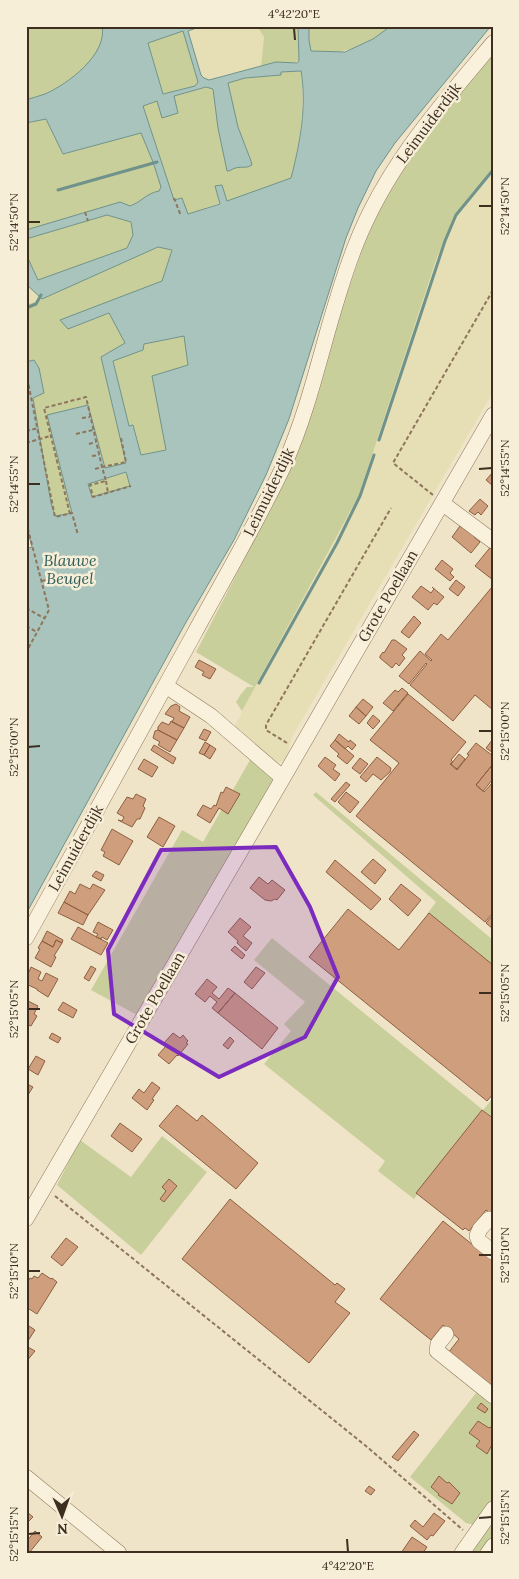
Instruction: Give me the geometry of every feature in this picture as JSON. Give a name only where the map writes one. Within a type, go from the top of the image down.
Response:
[{"type":"street","name":"Leimuiderdijk","points":[[26,938],[166,686],[282,468],[304,411],[308,382],[350,258],[378,196],[390,174],[416,137],[493,43]]},
{"type":"street","name":"Grote Poellaan","points":[[26,1218],[284,778],[493,415]]},
{"type":"street","points":[[443,502],[493,540]]},
{"type":"street","points":[[166,686],[211,716],[284,778]]},
{"type":"street","points":[[489,1218],[478,1236],[480,1241],[493,1252]]},
{"type":"street","points":[[446,1334],[438,1344],[437,1351],[493,1396]]},
{"type":"street","points":[[26,1477],[119,1553]]},
{"type":"street","points":[[462,1553],[493,1509]]},
{"type":"street","points":[[488,1553],[493,1546]]},
{"type":"path","points":[[174,198],[181,216]]},
{"type":"path","points":[[85,212],[88,221]]},
{"type":"path","points":[[443,502],[393,463],[493,290]]},
{"type":"path","points":[[26,372],[55,518],[70,514]]},
{"type":"path","points":[[78,535],[72,514],[70,514],[44,408],[86,397],[108,492]]},
{"type":"path","points":[[27,400],[32,399]]},
{"type":"path","points":[[82,418],[91,417]]},
{"type":"path","points":[[30,420],[36,419]]},
{"type":"path","points":[[26,431],[38,428]]},
{"type":"path","points":[[76,434],[94,430]]},
{"type":"path","points":[[26,442],[51,436]]},
{"type":"path","points":[[95,469],[126,462],[120,438]]},
{"type":"path","points":[[88,444],[96,442]]},
{"type":"path","points":[[92,456],[100,454]]},
{"type":"path","points":[[106,481],[90,485],[93,497],[131,486]]},
{"type":"path","points":[[299,750],[266,730],[266,725],[391,508]]},
{"type":"path","points":[[26,522],[49,610],[28,647],[26,646]]},
{"type":"path","points":[[42,581],[57,577]]},
{"type":"path","points":[[26,608],[44,618]]},
{"type":"path","points":[[26,626],[37,632]]},
{"type":"path","points":[[44,1188],[366,1446],[472,1538]]},
{"type":"highlighted area","points":[[276,847],[310,907],[338,977],[305,1037],[219,1077],[114,1014],[108,950],[161,850]]},
{"type":"shaded area","points":[[202,26],[257,26],[264,37],[261,67],[209,80],[204,78],[201,75],[188,31]]},
{"type":"shaded area","points":[[493,169],[493,392],[292,737],[286,760],[272,765],[231,731],[359,495],[437,257],[451,226],[468,198]]},
{"type":"shaded area","points":[[26,284],[29,286],[42,299],[26,305]]},
{"type":"green space","points":[[26,26],[102,26],[103,36],[95,55],[80,71],[53,90],[26,100]]},
{"type":"green space","points":[[257,26],[298,26],[299,61],[291,64],[276,62],[261,67],[264,37]]},
{"type":"green space","points":[[309,26],[391,26],[373,39],[354,48],[344,51],[323,52],[311,51]]},
{"type":"green space","points":[[183,31],[198,82],[195,86],[163,94],[148,42]]},
{"type":"green space","points":[[493,52],[493,169],[468,198],[451,226],[437,257],[359,495],[242,711],[236,702],[247,687],[254,687],[196,652],[251,547],[285,470],[365,242],[388,187],[405,157]]},
{"type":"green space","points":[[301,71],[301,125],[291,178],[227,201],[215,187],[220,203],[188,214],[174,200],[143,106],[157,101],[163,117],[173,96],[207,87],[213,89],[218,128],[227,171],[235,167],[249,167],[251,161],[238,127],[228,83],[245,78],[281,75],[281,72]]},
{"type":"green space","points":[[46,119],[63,154],[141,133],[161,187],[159,191],[130,206],[119,203],[26,230],[26,123]]},
{"type":"green space","points":[[107,215],[131,222],[134,235],[127,248],[38,280],[26,254],[26,239]]},
{"type":"green space","points":[[158,247],[172,250],[162,281],[68,329],[110,313],[126,343],[101,357],[126,463],[105,469],[102,458],[47,415],[72,513],[55,516],[51,503],[33,397],[44,393],[39,368],[34,360],[26,362],[26,305]]},
{"type":"green space","points":[[185,335],[188,365],[153,376],[166,450],[141,455],[133,425],[129,426],[113,361],[143,350],[144,344]]},
{"type":"green space","points":[[126,472],[130,486],[92,497],[88,484]]},
{"type":"green space","points":[[250,760],[274,780],[137,1015],[91,990],[182,830],[203,842]]},
{"type":"green space","points":[[316,792],[493,940],[493,966],[427,914],[436,902],[313,795]]},
{"type":"green space","points":[[272,938],[483,1110],[414,1199],[378,1171],[385,1161],[264,1064],[291,1031],[284,1024],[305,1002],[254,960]]},
{"type":"green space","points":[[493,1098],[493,1117],[483,1110]]},
{"type":"green space","points":[[162,1136],[207,1172],[141,1255],[57,1185],[80,1140],[131,1177]]},
{"type":"green space","points":[[476,1393],[493,1406],[493,1501],[474,1525],[466,1523],[410,1477]]},
{"type":"green space","points":[[493,1521],[493,1537],[482,1553],[470,1553]]},
{"type":"water","name":"Blauwe Beugel","points":[[102,26],[202,26],[188,31],[201,75],[209,80],[276,62],[297,63],[299,61],[298,26],[309,26],[311,51],[345,52],[373,39],[391,26],[491,26],[395,143],[376,171],[346,238],[289,419],[266,475],[234,540],[185,624],[26,914],[26,549],[32,547],[26,524],[26,362],[34,360],[39,368],[44,393],[33,398],[51,503],[55,516],[72,513],[47,415],[88,405],[105,468],[126,463],[101,357],[125,343],[109,313],[68,329],[60,320],[162,281],[172,250],[158,247],[42,299],[26,284],[26,254],[38,280],[127,248],[133,235],[131,222],[107,215],[26,239],[26,230],[120,202],[130,206],[159,191],[161,187],[141,133],[63,154],[46,119],[26,123],[26,100],[45,94],[75,75],[93,57],[102,37]],"holes":[[[183,31],[198,82],[195,86],[163,94],[148,43]],[[301,71],[303,84],[302,125],[291,178],[227,201],[222,185],[215,186],[220,204],[188,214],[182,198],[174,200],[143,106],[157,101],[162,118],[178,113],[174,96],[206,87],[213,89],[218,128],[227,171],[247,167],[252,165],[238,127],[228,83],[245,78],[281,75],[281,72]],[[184,336],[188,365],[152,376],[166,450],[141,455],[133,425],[129,426],[113,361],[143,350],[144,344]],[[126,472],[130,486],[92,497],[88,484]]]},
{"type":"building","points":[[493,472],[493,486],[486,480]]},
{"type":"building","points":[[480,499],[488,506],[481,515],[478,512],[475,515],[469,511]]},
{"type":"building","points":[[460,526],[475,536],[480,542],[471,553],[452,537]]},
{"type":"building","points":[[493,544],[493,580],[475,566]]},
{"type":"building","points":[[442,560],[453,569],[450,573],[454,577],[450,581],[435,569]]},
{"type":"building","points":[[456,580],[465,587],[458,596],[449,589]]},
{"type":"building","points":[[421,586],[431,593],[434,589],[432,587],[444,597],[437,605],[434,603],[428,610],[412,597]]},
{"type":"building","points":[[492,587],[493,673],[491,675],[493,676],[493,710],[475,695],[453,721],[410,685],[426,663],[409,684],[399,676],[420,651],[431,661],[425,654],[441,634],[448,640]]},
{"type":"building","points":[[414,616],[421,623],[409,638],[401,632]]},
{"type":"building","points":[[392,640],[395,640],[407,649],[402,655],[405,658],[399,666],[396,663],[392,668],[380,656]]},
{"type":"building","points":[[199,660],[216,669],[210,679],[202,675],[204,672],[195,667]]},
{"type":"building","points":[[402,688],[408,693],[393,711],[383,703],[395,690],[398,692]]},
{"type":"building","points":[[408,694],[466,742],[451,760],[453,762],[450,764],[457,770],[476,743],[493,756],[493,764],[476,785],[484,792],[493,782],[493,913],[485,922],[356,816],[399,763],[370,740]]},
{"type":"building","points":[[363,699],[373,707],[366,716],[356,707]]},
{"type":"building","points":[[176,704],[180,707],[179,711],[190,717],[184,728],[172,722],[174,718],[165,714],[171,706]]},
{"type":"building","points":[[356,707],[366,716],[359,724],[349,716]]},
{"type":"building","points":[[373,715],[380,721],[373,729],[367,723]]},
{"type":"building","points":[[171,721],[184,728],[177,740],[158,730],[162,722],[169,725]]},
{"type":"building","points":[[204,729],[211,732],[206,741],[199,738]]},
{"type":"building","points":[[158,730],[177,740],[170,752],[158,745],[160,742],[153,738],[155,731]]},
{"type":"building","points":[[339,734],[356,745],[352,750],[348,746],[345,749],[335,740]]},
{"type":"building","points":[[493,739],[493,753],[486,748]]},
{"type":"building","points":[[335,740],[354,756],[347,764],[337,756],[339,754],[330,746]]},
{"type":"building","points":[[205,742],[210,745],[204,755],[199,753]]},
{"type":"building","points":[[154,745],[176,758],[173,764],[151,750]]},
{"type":"building","points":[[210,745],[216,749],[210,759],[204,755]]},
{"type":"building","points":[[459,754],[465,759],[457,769],[451,764]]},
{"type":"building","points":[[325,757],[336,765],[333,769],[340,774],[335,781],[318,766]]},
{"type":"building","points":[[377,757],[391,768],[390,772],[381,780],[373,774],[366,782],[360,777]]},
{"type":"building","points":[[360,758],[368,764],[360,774],[352,768]]},
{"type":"building","points":[[144,759],[158,767],[152,777],[138,769]]},
{"type":"building","points":[[493,764],[493,779],[483,791],[476,785]]},
{"type":"building","points":[[346,782],[350,785],[335,802],[331,799]]},
{"type":"building","points":[[226,787],[240,794],[228,814],[219,808],[210,823],[197,815],[203,805],[211,809],[214,805],[216,806],[221,792],[223,793]]},
{"type":"building","points":[[346,792],[359,802],[350,813],[338,802]]},
{"type":"building","points":[[136,794],[146,799],[143,806],[145,808],[140,819],[137,819],[132,827],[118,820],[122,821],[124,817],[117,813],[127,797],[133,799]]},
{"type":"building","points":[[159,817],[175,826],[163,847],[147,837]]},
{"type":"building","points":[[112,829],[133,841],[119,865],[103,856],[105,852],[101,850]]},
{"type":"building","points":[[373,859],[386,870],[375,884],[361,872]]},
{"type":"building","points":[[335,860],[381,899],[371,910],[326,872]]},
{"type":"building","points":[[96,871],[104,875],[101,881],[92,876]]},
{"type":"building","points":[[259,877],[268,884],[272,880],[285,890],[277,900],[265,900],[250,888]]},
{"type":"building","points":[[80,884],[90,889],[93,884],[105,890],[88,915],[64,902],[70,891],[75,894]]},
{"type":"building","points":[[401,884],[421,900],[408,916],[389,899]]},
{"type":"building","points":[[64,902],[88,915],[83,925],[58,913]]},
{"type":"building","points":[[348,909],[399,950],[429,913],[493,965],[493,1094],[487,1101],[309,957]]},
{"type":"building","points":[[493,915],[493,929],[486,923]]},
{"type":"building","points":[[240,918],[251,927],[243,936],[252,943],[246,951],[228,932]]},
{"type":"building","points":[[98,922],[113,930],[107,940],[102,937],[101,939],[96,937],[98,934],[93,932]]},
{"type":"building","points":[[78,927],[108,943],[101,955],[71,939]]},
{"type":"building","points":[[47,931],[63,940],[62,943],[56,940],[53,947],[42,941]]},
{"type":"building","points":[[56,940],[62,943],[54,956],[56,957],[51,967],[35,958],[42,941],[53,947]]},
{"type":"building","points":[[235,946],[245,955],[242,959],[231,950]]},
{"type":"building","points":[[91,966],[96,969],[89,981],[84,978]]},
{"type":"building","points":[[31,967],[41,972],[38,979],[42,981],[46,973],[58,979],[48,997],[26,984],[26,970],[29,972]]},
{"type":"building","points":[[256,967],[265,973],[252,989],[244,982]]},
{"type":"building","points":[[207,979],[217,987],[212,993],[219,999],[228,988],[235,993],[218,1013],[212,1008],[217,1002],[210,996],[205,1002],[195,994]]},
{"type":"building","points":[[235,993],[278,1028],[262,1049],[218,1013]]},
{"type":"building","points":[[26,1000],[38,1006],[34,1014],[37,1016],[31,1026],[26,1024]]},
{"type":"building","points":[[63,1002],[77,1010],[73,1018],[58,1010]]},
{"type":"building","points":[[52,1033],[61,1038],[58,1043],[49,1038]]},
{"type":"building","points":[[173,1033],[180,1038],[183,1035],[188,1044],[169,1064],[158,1055],[166,1046],[163,1044]]},
{"type":"building","points":[[230,1037],[234,1041],[228,1049],[223,1045]]},
{"type":"building","points":[[36,1056],[45,1061],[38,1075],[28,1069]]},
{"type":"building","points":[[152,1082],[160,1088],[147,1110],[132,1098],[139,1089],[144,1093]]},
{"type":"building","points":[[26,1085],[33,1087],[26,1098]]},
{"type":"building","points":[[177,1105],[197,1121],[202,1115],[258,1163],[236,1189],[159,1126]]},
{"type":"building","points":[[482,1110],[493,1118],[493,1215],[486,1210],[469,1231],[465,1228],[463,1230],[416,1193]]},
{"type":"building","points":[[120,1123],[142,1139],[132,1152],[111,1136]]},
{"type":"building","points":[[169,1179],[177,1186],[164,1202],[160,1199],[166,1191],[162,1187]]},
{"type":"building","points":[[230,1199],[335,1285],[337,1283],[345,1289],[335,1302],[350,1313],[309,1363],[182,1259]]},
{"type":"building","points":[[443,1221],[493,1261],[493,1390],[448,1353],[459,1339],[443,1325],[431,1340],[380,1299]]},
{"type":"building","points":[[66,1238],[78,1247],[62,1266],[51,1257]]},
{"type":"building","points":[[42,1273],[57,1282],[37,1314],[26,1307],[26,1285],[30,1278],[32,1279],[34,1276],[38,1278]]},
{"type":"building","points":[[26,1324],[35,1330],[26,1344]]},
{"type":"building","points":[[26,1346],[35,1351],[26,1362]]},
{"type":"building","points":[[481,1403],[488,1409],[485,1413],[477,1408]]},
{"type":"building","points":[[478,1421],[493,1429],[493,1443],[487,1454],[476,1446],[480,1441],[469,1433]]},
{"type":"building","points":[[414,1431],[419,1435],[398,1461],[392,1457]]},
{"type":"building","points":[[439,1476],[447,1483],[449,1482],[460,1493],[452,1504],[438,1495],[431,1487]]},
{"type":"building","points":[[369,1486],[375,1490],[371,1495],[365,1491]]},
{"type":"building","points":[[26,1511],[33,1517],[26,1524]]},
{"type":"building","points":[[434,1513],[445,1521],[433,1536],[431,1535],[427,1540],[410,1526],[415,1520],[423,1527]]},
{"type":"building","points":[[35,1531],[42,1537],[29,1553],[26,1553],[26,1542]]},
{"type":"building","points":[[412,1537],[427,1547],[423,1553],[401,1553]]},
{"type":"waterway","points":[[58,190],[157,162]]},
{"type":"waterway","points":[[379,440],[445,241],[456,215],[493,170]]},
{"type":"waterway","points":[[26,308],[36,304],[41,295]]},
{"type":"waterway","points":[[259,683],[337,543],[360,496],[374,455]]}]
